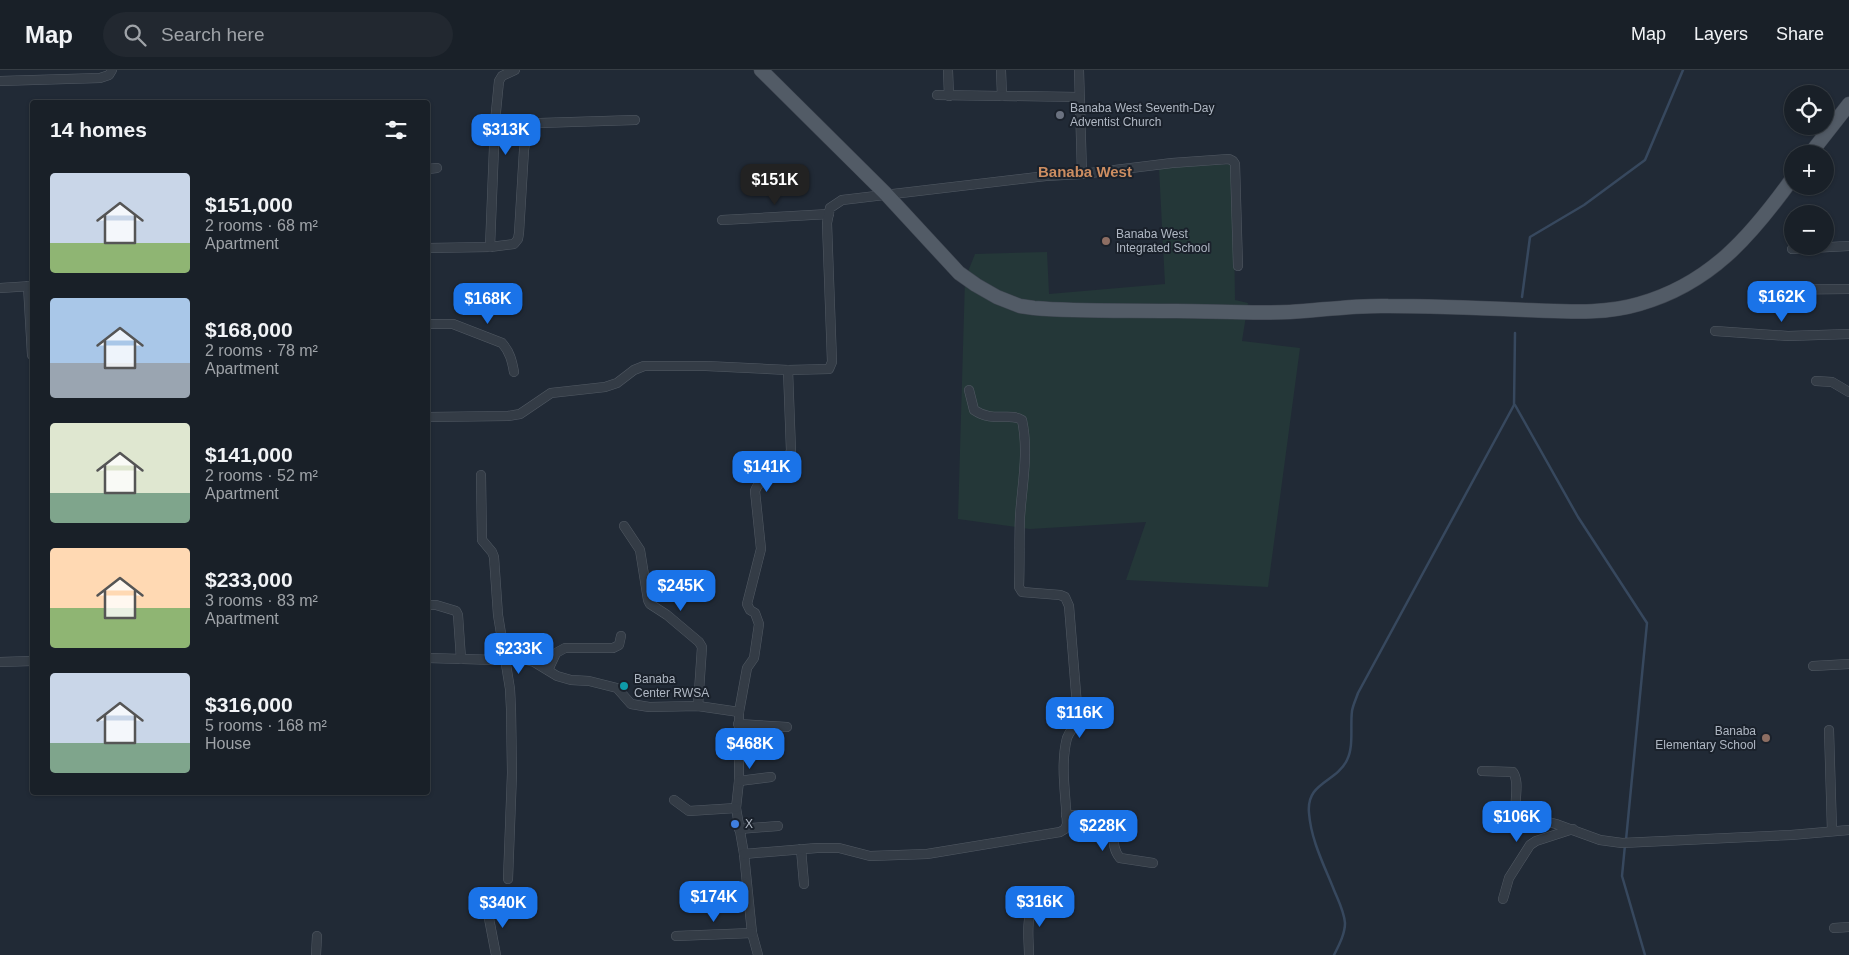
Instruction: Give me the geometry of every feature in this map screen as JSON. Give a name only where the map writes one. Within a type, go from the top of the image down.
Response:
[{"type":"main road","points":[[762,70],[886,194],[968,280],[996,297],[1020,306],[1034,308],[1289,312],[1352,306],[1392,306],[1571,312],[1612,310],[1638,304],[1667,294],[1690,283],[1726,257],[1749,235],[1765,217],[1784,190]]},
{"type":"main road","points":[[1817,145],[1849,104]]},
{"type":"street","points":[[0,80],[100,78],[109,75],[112,70]]},
{"type":"street","points":[[490,247],[499,81],[502,76],[515,70]]},
{"type":"street","points":[[948,70],[949,96]]},
{"type":"street","points":[[1002,70],[1002,96]]},
{"type":"street","points":[[1079,70],[1082,174]]},
{"type":"street","points":[[937,95],[1079,97]]},
{"type":"street","points":[[430,248],[490,247],[514,244],[518,239],[524,150],[527,130],[531,126],[540,123],[635,120]]},
{"type":"street","points":[[430,418],[520,414],[551,393],[605,387],[617,383],[634,370],[644,366],[706,366],[788,370],[829,369],[832,362],[827,223],[830,208],[842,200],[1046,176],[1228,159],[1235,164],[1238,266]]},
{"type":"street","points":[[722,220],[829,214]]},
{"type":"street","points":[[1834,247],[1849,246]]},
{"type":"street","points":[[0,288],[30,286]]},
{"type":"street","points":[[1760,290],[1849,289]]},
{"type":"street","points":[[430,324],[453,324],[502,343],[512,358],[514,372]]},
{"type":"street","points":[[1715,331],[1788,336],[1849,334]]},
{"type":"street","points":[[758,955],[752,933],[744,854],[736,808],[738,724],[747,668],[754,658],[759,624],[747,604],[761,549],[755,491],[757,484],[788,460],[791,451],[788,370]]},
{"type":"street","points":[[1816,381],[1832,382],[1849,392]]},
{"type":"street","points":[[744,854],[839,848],[870,856],[927,854],[1060,832],[1065,829],[1065,750],[1068,735],[1077,725],[1078,718],[1069,606],[1065,597],[1060,595],[1028,594],[1022,592],[1019,587],[1020,517],[1025,452],[1022,420],[1012,417],[989,417],[980,414],[974,410],[969,390]]},
{"type":"street","points":[[481,475],[482,540],[494,557],[498,615],[510,689],[512,773],[508,879]]},
{"type":"street","points":[[624,526],[640,550],[650,604],[702,646],[698,706]]},
{"type":"street","points":[[430,605],[456,610],[461,659]]},
{"type":"street","points":[[548,670],[556,653],[566,648],[613,648],[619,645],[621,636]]},
{"type":"street","points":[[430,658],[504,660],[519,658],[534,662],[556,676],[617,688],[631,704],[649,707],[698,706],[739,712]]},
{"type":"street","points":[[0,662],[30,661]]},
{"type":"street","points":[[1813,666],[1849,664]]},
{"type":"street","points":[[738,724],[787,727]]},
{"type":"street","points":[[1829,730],[1832,831]]},
{"type":"street","points":[[1482,771],[1513,772],[1516,780],[1515,806],[1518,814],[1535,817],[1574,829],[1600,840],[1622,843],[1791,835],[1849,830]]},
{"type":"street","points":[[738,781],[771,777]]},
{"type":"street","points":[[674,800],[689,811],[736,808]]},
{"type":"street","points":[[1066,815],[1092,816],[1112,822],[1115,852],[1120,858],[1153,863]]},
{"type":"street","points":[[739,829],[778,826]]},
{"type":"street","points":[[1503,899],[1509,878],[1530,846],[1536,841],[1574,829]]},
{"type":"street","points":[[801,849],[804,884]]},
{"type":"street","points":[[1029,955],[1028,922],[1030,912],[1035,903],[1041,898],[1049,897]]},
{"type":"street","points":[[487,908],[496,955]]},
{"type":"street","points":[[1834,928],[1849,927]]},
{"type":"street","points":[[676,936],[752,933]]},
{"type":"street","points":[[316,955],[317,936]]},
{"type":"shaded area","points":[[1233,164],[1235,300],[1248,303],[1242,341],[1300,348],[1268,587],[1126,580],[1146,522],[1030,529],[958,519],[965,279],[975,254],[1047,252],[1049,294],[1165,284],[1159,168]]},
{"type":"waterway","points":[[1522,297],[1530,237],[1584,205],[1645,160],[1683,70]]},
{"type":"waterway","points":[[1334,955],[1343,935],[1345,923],[1341,906],[1315,843],[1310,823],[1309,803],[1317,789],[1336,774],[1347,760],[1351,743],[1352,711],[1358,693],[1514,405],[1515,333]]},
{"type":"waterway","points":[[1515,405],[1578,517],[1647,623],[1626,840]]},
{"type":"waterway","points":[[1625,845],[1622,876],[1645,955]]},
{"type":"place","name":"Banaba West Seventh-Day Adventist Church","points":[[1060,115]]},
{"type":"place","name":"Banaba West Integrated School","points":[[1106,241]]},
{"type":"place","name":"Banaba Center RWSA","points":[[624,686]]},
{"type":"place","name":"Banaba Elementary School","points":[[1766,738]]},
{"type":"place","name":"X","points":[[735,824]]},
{"type":"district","name":"Banaba West","points":[[1085,172]]}]
